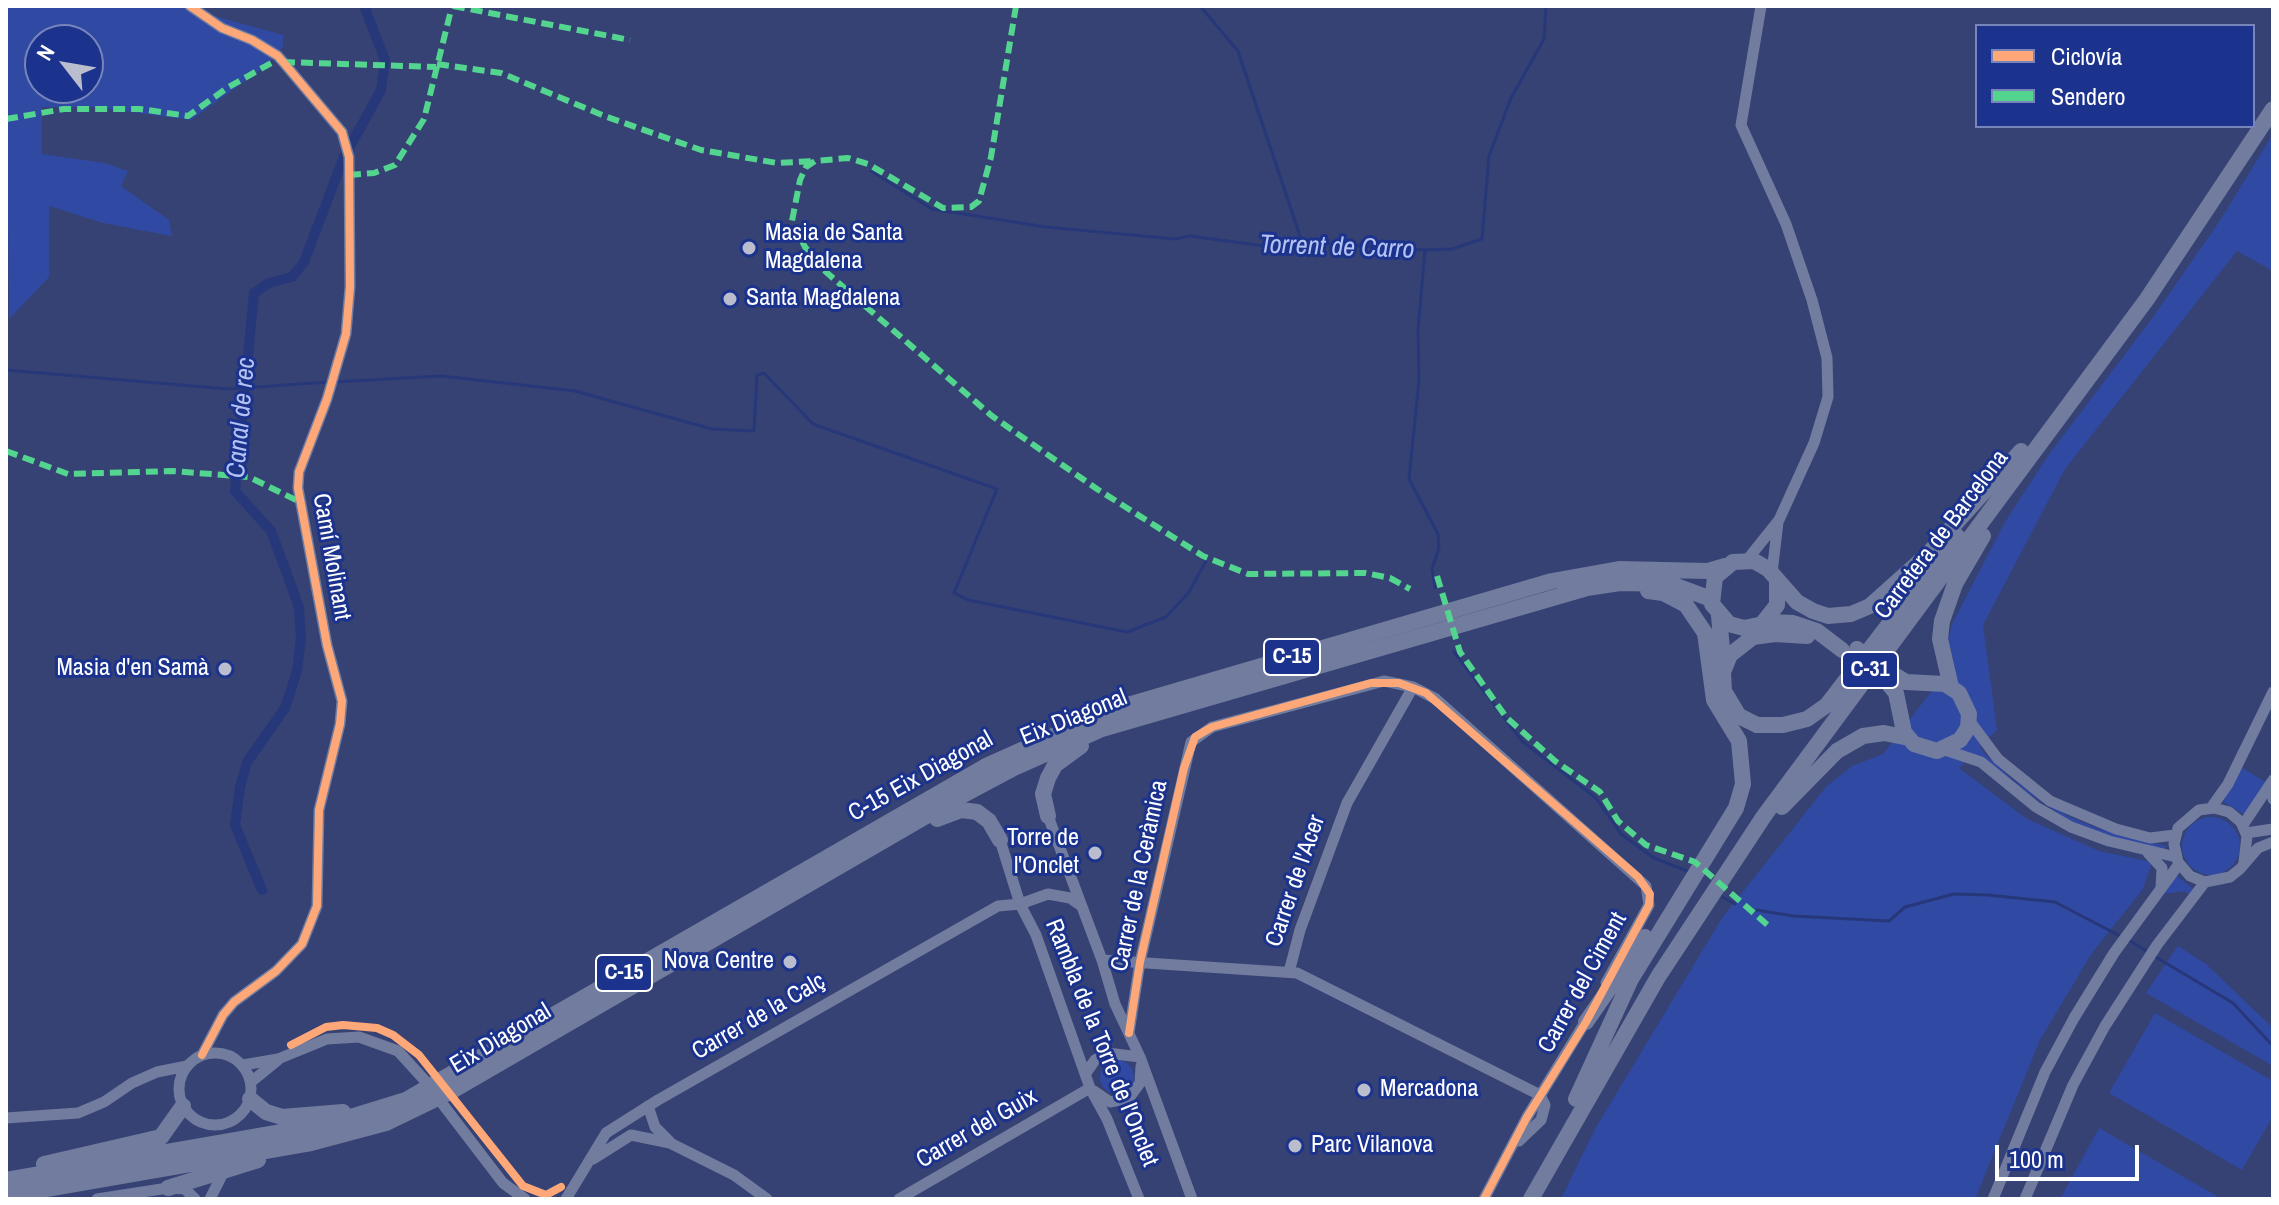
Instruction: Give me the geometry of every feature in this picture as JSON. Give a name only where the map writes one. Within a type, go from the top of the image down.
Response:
[{"type":"highway","name":"Carretera de Barcelona","points":[[1531,1199],[1683,938],[1862,680],[2019,472],[2208,211],[2273,109]]},
{"type":"highway","points":[[1850,652],[1794,633],[1753,637],[1736,648],[1726,663],[1723,681],[1726,699],[1739,716],[1757,725],[1771,727],[1807,719],[1827,705],[2200,213],[2208,211]]},
{"type":"highway","points":[[1728,875],[1775,815],[1837,751],[1863,736],[1884,733],[1909,738],[1925,750],[1945,750],[1960,740],[1969,720],[1965,701],[1951,687],[1940,639],[1947,603],[1971,554],[2018,483],[2019,472]]},
{"type":"highway","points":[[1776,583],[1797,602],[1828,616],[1851,614],[1870,606],[1927,555],[1998,479]]},
{"type":"highway","points":[[1747,560],[1760,563],[1799,612],[1850,652]]},
{"type":"highway","name":"C-15","points":[[1725,566],[1747,560]]},
{"type":"highway","points":[[1711,680],[1722,649],[1719,616],[1711,599],[1713,581],[1725,566]]},
{"type":"highway","name":"C-15 Eix Diagonal","points":[[6,1180],[328,1124],[420,1094],[996,761],[1111,710],[1552,581],[1619,569],[1708,571],[1725,566]]},
{"type":"highway","points":[[1565,1136],[1570,1110],[1631,979],[1736,808],[1743,784],[1739,741],[1717,709],[1705,633],[1686,605],[1663,593],[1620,583]]},
{"type":"highway","name":"Eix Diagonal","points":[[6,1196],[359,1132],[418,1109],[1014,768],[1120,723],[1531,602],[1620,583],[1671,584],[1711,599]]},
{"type":"highway","points":[[1762,624],[1774,611],[1776,583]]},
{"type":"highway","points":[[1719,616],[1741,628],[1762,624],[1803,626],[1824,635],[1891,678],[1951,687]]},
{"type":"highway","points":[[1891,678],[1909,738]]},
{"type":"highway","points":[[1902,712],[1909,695],[1925,685]]},
{"type":"highway","points":[[1048,816],[1043,794],[1055,765],[1079,747],[1107,735],[1120,723]]},
{"type":"highway","points":[[899,833],[914,831],[961,810],[977,812],[989,821],[1000,840]]},
{"type":"highway","points":[[1586,1022],[1630,956],[1676,895],[1686,887]]},
{"type":"highway","points":[[250,1091],[266,1112],[282,1117],[350,1111],[364,1114]]},
{"type":"highway","points":[[6,1173],[161,1137],[183,1106]]},
{"type":"highway","points":[[168,1188],[270,1158],[279,1148]]},
{"type":"street","name":"Camí Molinant","points":[[190,6],[212,23],[264,46],[278,56],[342,132],[349,157],[350,287],[346,334],[327,399],[299,472],[298,488],[327,645],[342,701],[340,724],[319,810],[317,906],[302,944],[276,971],[234,1002],[202,1055]]},
{"type":"street","points":[[1747,560],[1779,520],[1826,408],[1827,359],[1823,341],[1786,224],[1741,125],[1761,6]]},
{"type":"street","points":[[1776,583],[1779,520]]},
{"type":"street","name":"Carrer de la Ceràmica","points":[[1129,1033],[1140,962],[1191,742],[1201,732],[1371,683],[1384,681],[1413,687]]},
{"type":"street","name":"Carrer de l'Acer","points":[[1413,687],[1347,803],[1300,930],[1289,972],[1540,1095]]},
{"type":"street","name":"Carrer del Ciment","points":[[1413,687],[1436,699],[1646,886],[1649,905],[1586,1022],[1540,1095],[1545,1105],[1541,1120],[1510,1150],[1484,1199]]},
{"type":"street","points":[[2211,808],[2228,784],[2273,692]]},
{"type":"street","points":[[1969,720],[1994,764],[2014,791],[2057,820],[2100,838],[2178,861]]},
{"type":"street","points":[[1945,750],[1994,764],[2076,814],[2150,838],[2175,835]]},
{"type":"street","points":[[2245,829],[2273,780]]},
{"type":"street","points":[[2244,862],[2249,846],[2245,829],[2229,812],[2211,808],[2188,816],[2175,835],[2178,861],[2190,876],[2205,882],[2226,879],[2244,862],[2258,848],[2273,842]]},
{"type":"street","name":"Rambla de la Torre de l'Onclet","points":[[1048,816],[1102,960],[1115,1004],[1140,1060],[1192,1199]]},
{"type":"street","points":[[2245,829],[2273,829]]},
{"type":"street","name":"Rambla de la Torre de l'Onclet","points":[[1000,840],[1020,904],[1034,929],[1090,1088],[1139,1199]]},
{"type":"street","points":[[2144,850],[2162,868],[2161,888]]},
{"type":"street","points":[[1993,1199],[2045,1072],[2114,953],[2178,861]]},
{"type":"street","points":[[1003,906],[1010,892],[1011,871]]},
{"type":"street","points":[[2025,1199],[2073,1085],[2140,970],[2205,882]]},
{"type":"street","name":"Rambla de la Torre de l'Onclet","points":[[1020,904],[1048,894],[1070,898],[1080,905]]},
{"type":"street","name":"Carrer de la Calç","points":[[566,1199],[606,1133],[648,1106],[1003,906],[1020,904]]},
{"type":"street","points":[[1102,960],[1289,972]]},
{"type":"street","points":[[215,1030],[223,1053]]},
{"type":"street","points":[[6,1118],[78,1113],[157,1072],[187,1066],[202,1055],[223,1053],[243,1065],[278,1059],[327,1039],[359,1037],[398,1051],[428,1084]]},
{"type":"street","points":[[1086,1073],[1095,1060],[1107,1053],[1140,1060],[1140,1083],[1129,1098],[1110,1102],[1090,1088]]},
{"type":"street","points":[[187,1066],[179,1086],[183,1106],[198,1121],[219,1125],[238,1117],[250,1091],[278,1059]]},
{"type":"street","points":[[243,1065],[250,1091]]},
{"type":"street","points":[[157,1072],[179,1086]]},
{"type":"street","name":"Carrer del Guix","points":[[899,1199],[1090,1088]]},
{"type":"street","points":[[1077,1096],[1098,1104]]},
{"type":"street","points":[[441,1102],[503,1183],[525,1199]]},
{"type":"street","points":[[648,1106],[655,1127],[670,1143]]},
{"type":"street","points":[[586,1164],[631,1135],[670,1143],[734,1175],[767,1199]]},
{"type":"street","points":[[210,1199],[224,1171]]},
{"type":"street","points":[[503,1183],[509,1199]]},
{"type":"street","points":[[97,1199],[168,1188],[185,1189],[195,1199]]},
{"type":"shaded area","points":[[6,6],[200,6],[214,16],[283,35],[283,47],[266,66],[191,120],[93,107],[42,107],[42,154],[104,163],[128,171],[121,186],[169,220],[172,236],[103,223],[49,206],[49,277],[9,319]]},
{"type":"shaded area","points":[[2273,134],[2273,271],[2237,251],[2065,469],[1983,625],[1997,730],[1980,747],[1984,753],[2014,781],[2068,816],[2099,829],[2166,846],[2165,849],[2110,837],[2070,821],[1972,755],[1959,768],[2027,819],[2099,851],[2152,862],[2143,889],[2092,953],[2040,1040],[1975,1199],[1561,1199],[1595,1129],[1722,918],[1826,787],[1852,766],[1883,754],[1954,662],[1948,640],[1952,624],[2005,522],[2050,453],[2151,320],[2221,219]]},
{"type":"shaded area","points":[[2242,768],[2266,782],[2245,815],[2223,802]]},
{"type":"shaded area","points":[[2211,817],[2222,819],[2231,826],[2238,835],[2238,857],[2231,866],[2222,873],[2211,875],[2200,873],[2191,866],[2184,857],[2182,846],[2184,835],[2191,826],[2200,819]]},
{"type":"shaded area","points":[[2176,875],[2193,889],[2189,895],[2185,891],[2163,894]]},
{"type":"shaded area","points":[[2178,946],[2206,964],[2273,1028],[2273,1066],[2146,993]]},
{"type":"shaded area","points":[[2155,1013],[2273,1081],[2273,1116],[2242,1170],[2109,1093]]},
{"type":"shaded area","points":[[1117,1060],[1129,1065],[1134,1077],[1129,1089],[1117,1094],[1105,1089],[1100,1077],[1105,1065]]},
{"type":"shaded area","points":[[2099,1128],[2222,1199],[2060,1199]]},
{"type":"waterway","name":"Canal de rec","points":[[262,890],[235,825],[240,787],[247,762],[285,708],[297,671],[301,639],[299,607],[271,531],[235,491],[254,293],[269,283],[292,277],[304,262],[343,159],[381,90],[385,60],[364,6]]},
{"type":"waterway","points":[[1200,6],[1238,51],[1302,242]]},
{"type":"waterway","points":[[1425,250],[1452,249],[1482,239],[1489,156],[1511,98],[1544,39],[1546,6]]},
{"type":"waterway","name":"Torrent de Carro","points":[[871,171],[932,209],[1046,227],[1175,239],[1190,236],[1294,250],[1302,242],[1425,250],[1418,330],[1419,380],[1409,479],[1438,534],[1439,548],[1432,569],[1435,588]]},
{"type":"waterway","points":[[6,370],[228,389],[328,382]]},
{"type":"waterway","points":[[335,382],[441,376],[575,391],[712,429],[754,431],[757,375],[764,373],[813,424],[997,489],[954,593],[968,600],[1127,632],[1166,617],[1189,592],[1206,561]]},
{"type":"waterway","points":[[1454,652],[1522,741],[1596,798],[1621,834],[1654,858],[1690,872]]},
{"type":"waterway","points":[[1717,894],[1735,904]]},
{"type":"waterway","points":[[1757,910],[1793,916],[1889,921],[1905,907],[1954,894],[1988,895],[2055,902],[2120,936]]},
{"type":"waterway","points":[[2127,939],[2148,952]]},
{"type":"waterway","points":[[2154,956],[2233,1003],[2273,1046]]},
{"type":"marked path","points":[[349,175],[374,173],[395,165],[424,119],[452,6]]},
{"type":"marked path","points":[[453,6],[630,40]]},
{"type":"marked path","points":[[1016,6],[991,157],[979,201],[971,207],[943,208],[868,164],[848,158],[815,161],[806,167],[800,180],[792,221],[805,247],[826,272],[992,416],[1097,489],[1203,556],[1248,574],[1365,573],[1390,578],[1410,589]]},
{"type":"marked path","points":[[6,119],[64,109],[140,109],[188,116],[227,88],[280,58]]},
{"type":"marked path","points":[[283,62],[436,67]]},
{"type":"marked path","points":[[437,64],[501,73],[607,117],[701,150],[777,163],[815,161]]},
{"type":"marked path","points":[[6,451],[68,474],[172,471],[249,477],[298,501]]},
{"type":"marked path","points":[[1437,576],[1460,652],[1506,717],[1555,761],[1600,792],[1618,821],[1646,845],[1695,862],[1771,928]]},
{"type":"cycle path","points":[[190,6],[222,28],[252,40],[278,56],[342,132],[349,157],[350,287],[346,334],[327,399],[299,472],[298,488],[327,645],[342,701],[340,724],[319,810],[317,906],[302,944],[276,971],[234,1002],[223,1015],[202,1055]]},
{"type":"cycle path","points":[[1129,1033],[1140,962],[1184,768],[1195,737],[1212,727],[1371,683],[1399,683],[1426,693],[1638,877],[1650,894],[1649,905],[1586,1022],[1527,1117],[1484,1199]]},
{"type":"cycle path","points":[[291,1045],[326,1027],[343,1025],[377,1028],[393,1035],[419,1055],[523,1186],[546,1195],[561,1187]]},
{"type":"place","name":"Masia de Santa Magdalena","points":[[749,248]]},
{"type":"place","name":"Santa Magdalena","points":[[730,299]]},
{"type":"place","name":"Masia d'en Samà","points":[[225,669]]},
{"type":"place","name":"Torre de l'Onclet","points":[[1095,853]]},
{"type":"place","name":"Nova Centre","points":[[790,962]]},
{"type":"place","name":"Mercadona","points":[[1364,1090]]},
{"type":"place","name":"Parc Vilanova","points":[[1295,1146]]}]
